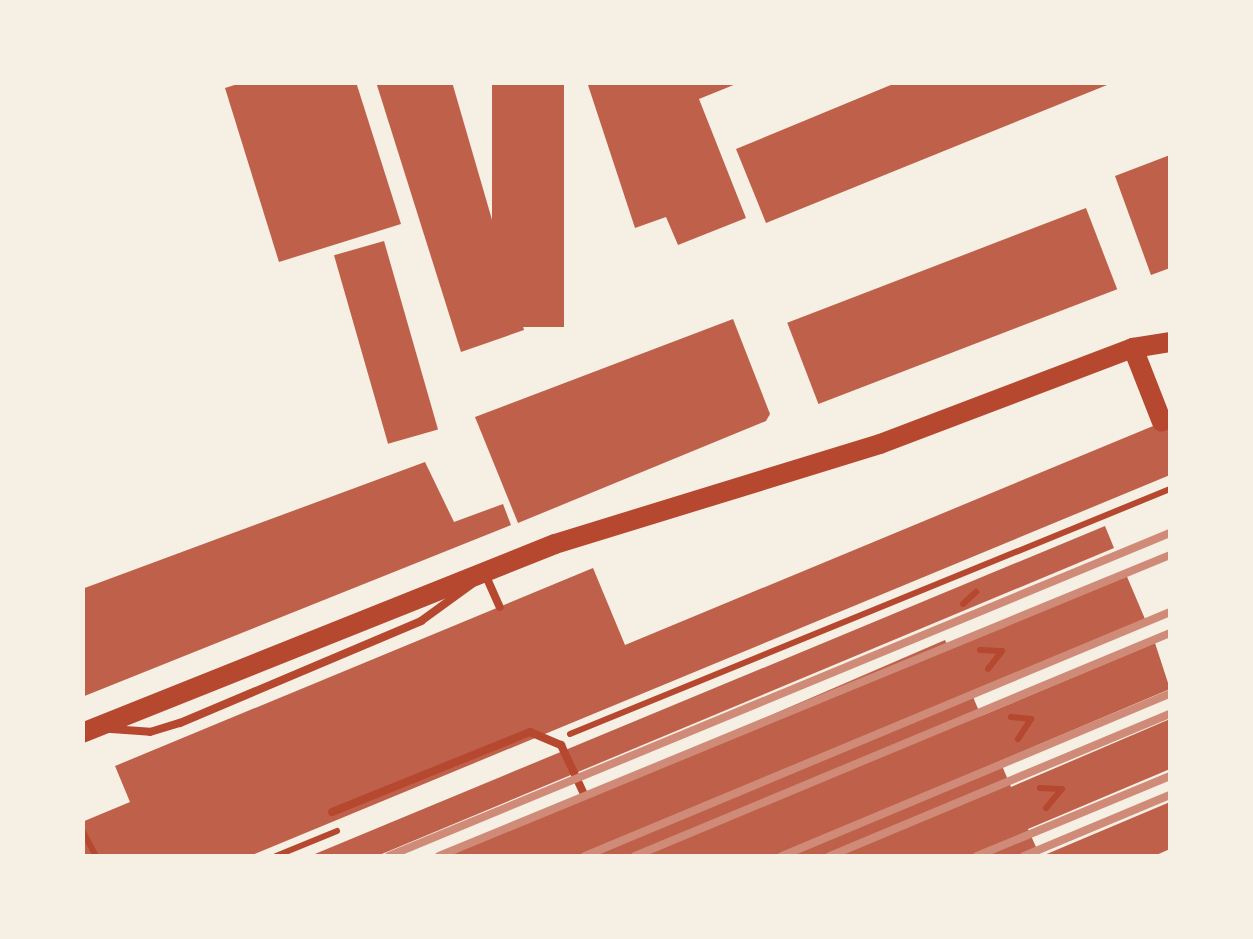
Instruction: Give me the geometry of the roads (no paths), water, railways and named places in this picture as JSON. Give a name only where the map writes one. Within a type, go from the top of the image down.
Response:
[{"type":"main road","points":[[91,730],[598,530],[898,438],[1133,348],[1170,342]]},
{"type":"main road","points":[[1133,348],[1162,422]]},
{"type":"lane","points":[[484,572],[500,607]]},
{"type":"lane","points":[[332,812],[530,732],[561,745],[582,792]]},
{"type":"railway","points":[[389,856],[1170,533]]},
{"type":"railway","points":[[439,856],[1170,555]]},
{"type":"railway","points":[[585,856],[1170,612]]},
{"type":"railway","points":[[635,856],[1170,633]]},
{"type":"railway","points":[[782,856],[1170,694]]},
{"type":"railway","points":[[830,856],[1170,714]]},
{"type":"railway","points":[[977,856],[1170,776]]},
{"type":"railway","points":[[1024,856],[1170,795]]}]
